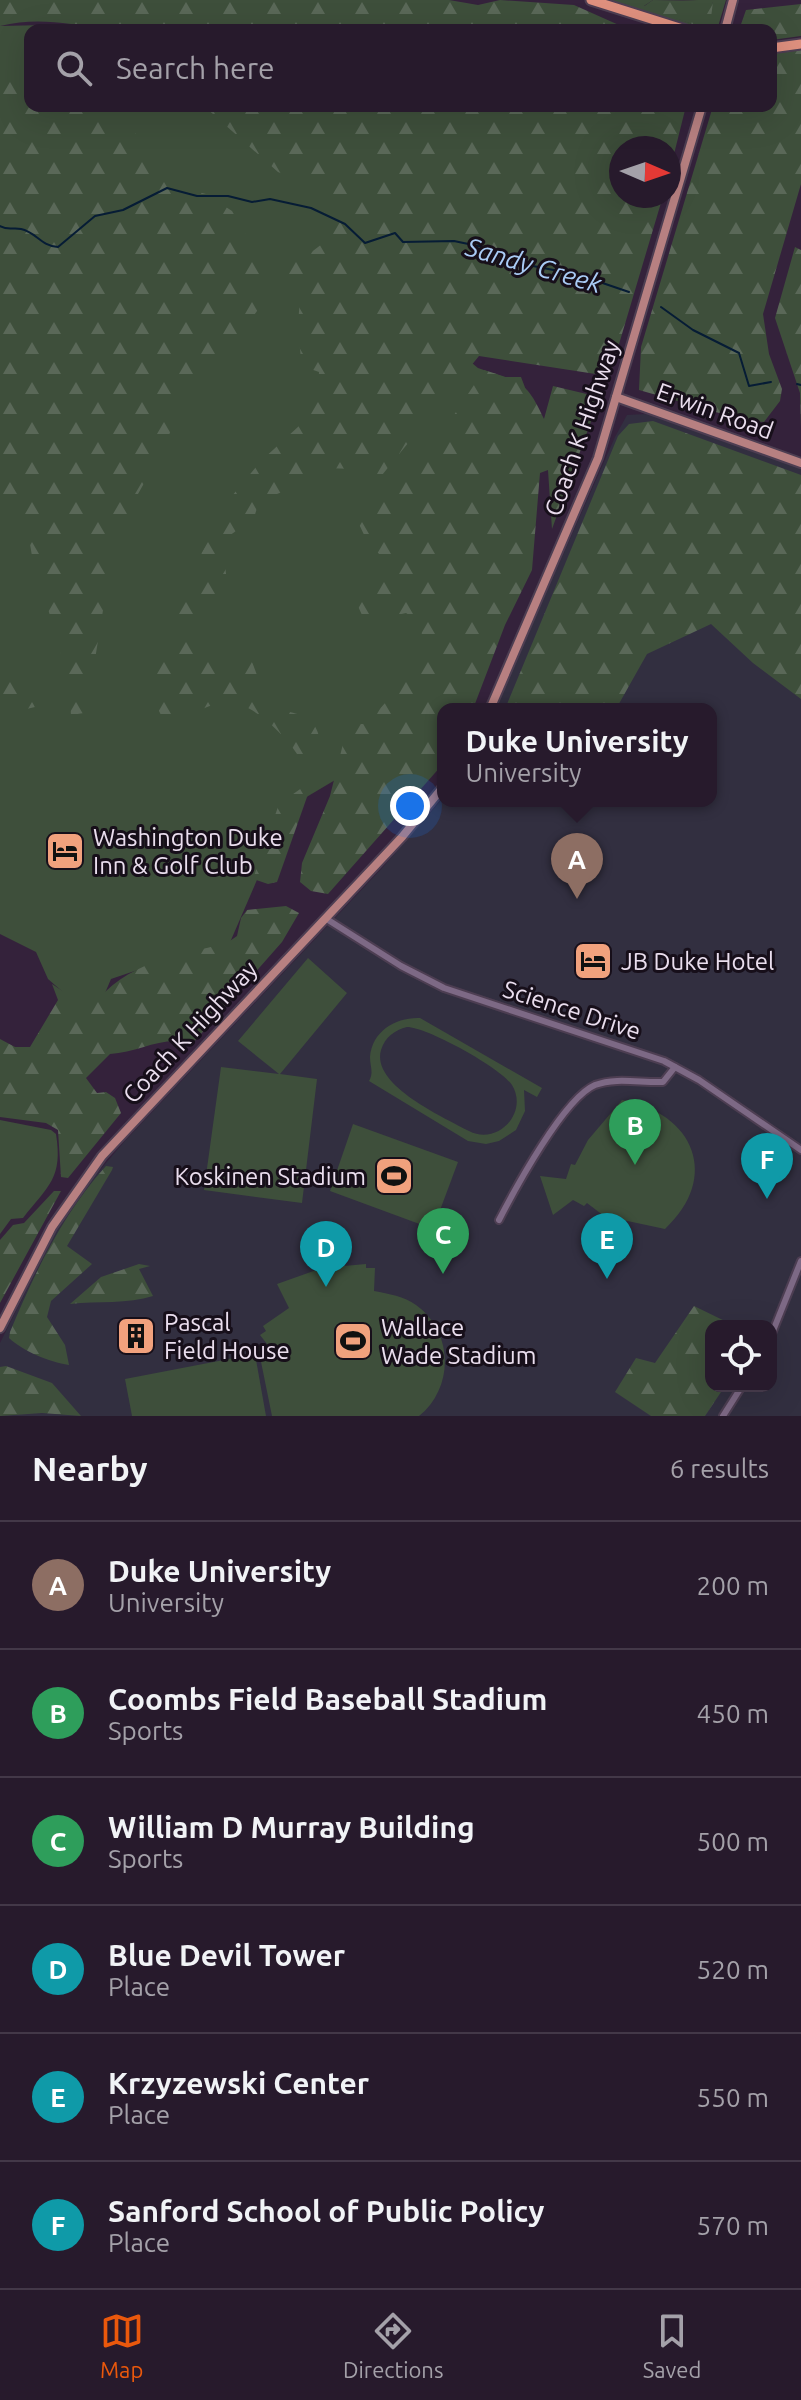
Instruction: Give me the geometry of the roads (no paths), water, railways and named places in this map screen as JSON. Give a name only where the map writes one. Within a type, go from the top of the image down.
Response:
[{"type":"highway","points":[[591,0],[667,24]]},
{"type":"highway","points":[[777,47],[801,44]]},
{"type":"main road","points":[[727,24],[733,0]]},
{"type":"main road","name":"Coach K Highway","points":[[493,703],[581,500],[616,397],[700,112]]},
{"type":"main road","name":"Erwin Road","points":[[616,397],[801,463]]},
{"type":"main road","name":"Coach K Highway","points":[[0,1328],[40,1246],[84,1179],[437,794]]},
{"type":"street","name":"Science Drive","points":[[325,918],[401,966],[444,988],[648,1053],[675,1067],[801,1150]]},
{"type":"street","points":[[499,1220],[530,1165],[581,1092],[600,1084],[663,1082],[675,1067]]},
{"type":"street","points":[[777,1321],[801,1261]]},
{"type":"street","points":[[736,1416],[725,1413],[738,1392]]},
{"type":"waterway","name":"Sandy Creek","points":[[0,226],[26,231],[58,247],[95,216],[123,210],[167,188],[197,196],[228,196],[252,202],[270,199],[311,208],[345,224],[365,243],[395,233],[403,242],[454,241],[497,250],[533,266],[579,275],[629,292]]},
{"type":"waterway","name":"Sandy Creek","points":[[661,307],[693,330],[739,353],[749,386],[771,382]]},
{"type":"waterway","name":"Sandy Creek","points":[[797,384],[801,385]]},
{"type":"place","name":"Washington Duke Inn & Golf Club","points":[[65,851]]},
{"type":"place","name":"Duke University","points":[[577,899]]},
{"type":"place","name":"JB Duke Hotel","points":[[593,961]]},
{"type":"place","name":"Coombs Field Baseball Stadium","points":[[635,1165]]},
{"type":"place","name":"Koskinen Stadium","points":[[394,1176]]},
{"type":"place","name":"Sanford School of Public Policy","points":[[767,1199]]},
{"type":"place","name":"William D Murray Building","points":[[443,1274]]},
{"type":"place","name":"Krzyzewski Center","points":[[607,1279]]},
{"type":"place","name":"Blue Devil Tower","points":[[326,1287]]},
{"type":"place","name":"Pascal Field House","points":[[136,1336]]},
{"type":"place","name":"Wallace Wade Stadium","points":[[353,1341]]}]
